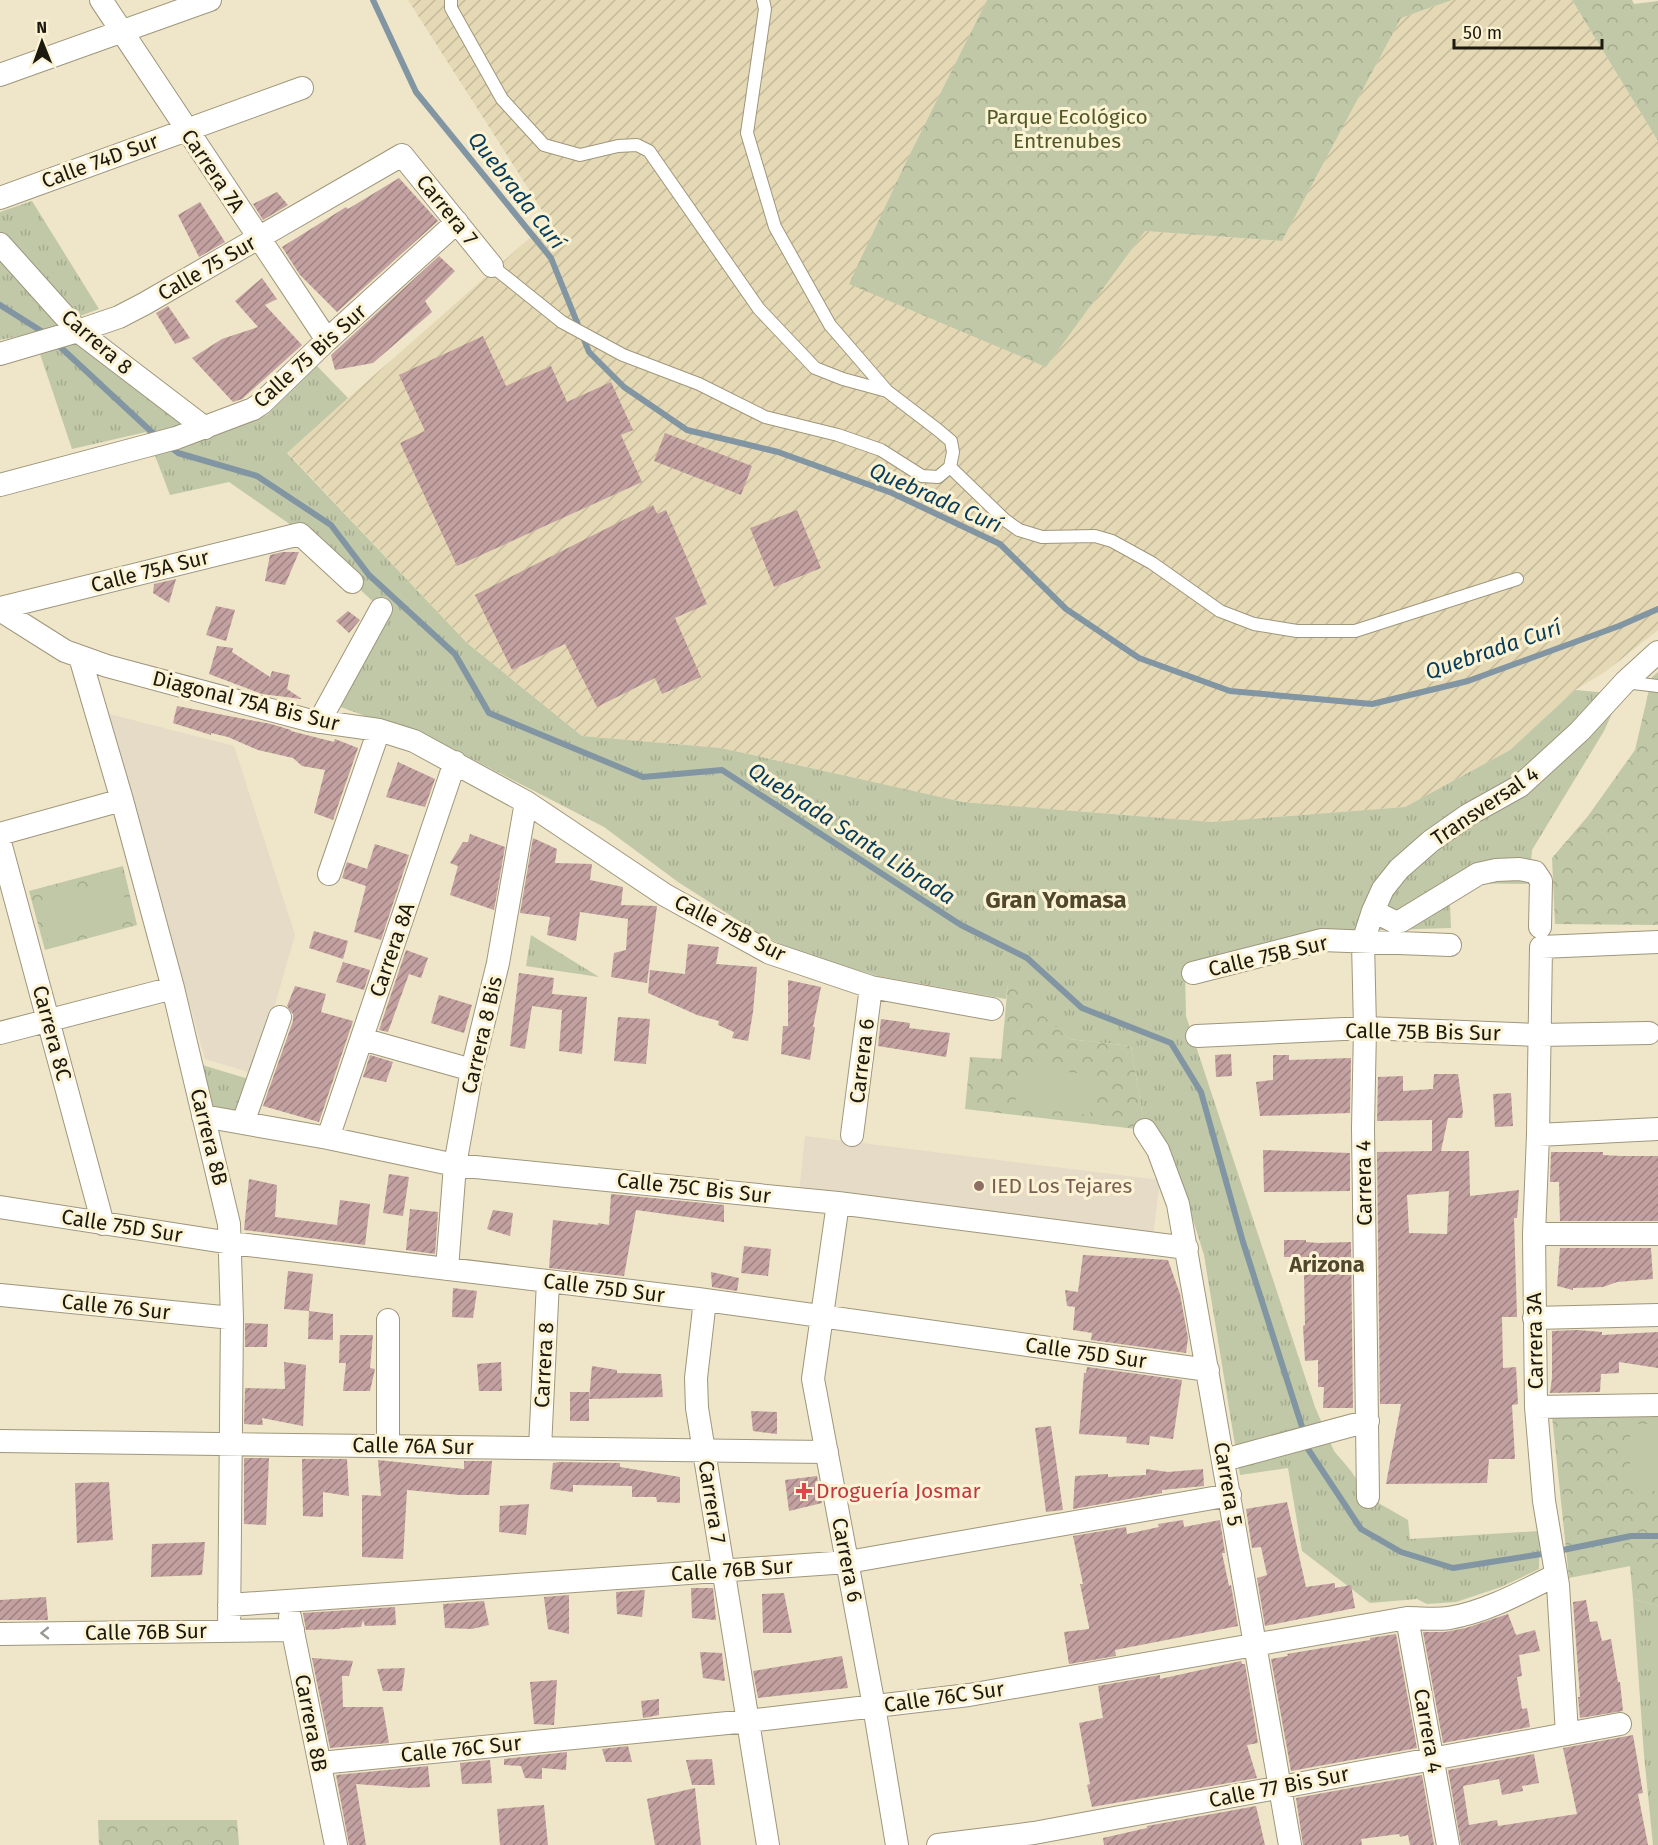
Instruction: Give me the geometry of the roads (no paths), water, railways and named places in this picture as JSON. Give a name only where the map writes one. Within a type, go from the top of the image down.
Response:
[{"type":"street","name":"Carrera 7A","points":[[101,0],[327,340]]},
{"type":"street","points":[[0,75],[210,0]]},
{"type":"street","name":"Calle 74D Sur","points":[[0,198],[302,88]]},
{"type":"street","name":"Calle 75 Sur","points":[[0,354],[71,333],[119,316],[144,304],[402,155]]},
{"type":"street","name":"Carrera 7","points":[[402,155],[492,266]]},
{"type":"street","name":"Calle 75 Bis Sur","points":[[0,484],[176,438],[253,409],[457,222]]},
{"type":"street","name":"Carrera 8","points":[[0,244],[71,333],[205,428]]},
{"type":"street","name":"Calle 75A Sur","points":[[0,609],[300,534],[352,582]]},
{"type":"street","name":"Diagonal 75A Bis Sur","points":[[0,609],[43,638],[80,657],[107,666],[319,722],[379,730],[414,741],[526,802]]},
{"type":"street","points":[[319,722],[381,609]]},
{"type":"street","name":"Transversal 4","points":[[1363,942],[1383,889],[1399,869],[1431,841],[1468,815],[1520,786],[1572,739],[1625,682],[1658,652]]},
{"type":"street","name":"Carrera 8B","points":[[80,657],[173,988],[226,1205],[231,1243],[232,1318],[229,1631]]},
{"type":"street","points":[[329,874],[379,730]]},
{"type":"street","name":"Carrera 8A","points":[[328,1138],[455,762]]},
{"type":"street","points":[[0,834],[122,800]]},
{"type":"street","name":"Calle 75B Sur","points":[[526,802],[665,895],[770,953],[871,987],[992,1009]]},
{"type":"street","name":"Carrera 8 Bis","points":[[447,1269],[455,1165],[472,1070],[498,963],[526,802]]},
{"type":"street","name":"Carrera 8C","points":[[0,842],[103,1224]]},
{"type":"street","name":"Carrera 3A","points":[[1373,911],[1395,922],[1401,921],[1478,874],[1496,870],[1519,869],[1535,872],[1541,881],[1538,1135],[1534,1234],[1536,1407],[1544,1501],[1558,1585],[1567,1734]]},
{"type":"street","points":[[1541,937],[1658,942]]},
{"type":"street","name":"Calle 75B Sur","points":[[1193,974],[1322,940],[1450,945]]},
{"type":"street","name":"Carrera 4","points":[[1363,942],[1368,1497]]},
{"type":"street","name":"Carrera 6","points":[[852,1135],[871,987]]},
{"type":"street","points":[[0,1033],[173,988]]},
{"type":"street","points":[[243,1123],[280,1017]]},
{"type":"street","name":"Calle 75B Bis Sur","points":[[1197,1036],[1365,1028],[1539,1035],[1649,1033]]},
{"type":"street","points":[[362,1039],[472,1070]]},
{"type":"street","name":"Calle 75C Bis Sur","points":[[203,1116],[328,1138],[455,1165],[838,1203],[1187,1248]]},
{"type":"street","points":[[1538,1135],[1658,1129]]},
{"type":"street","name":"Carrera 5","points":[[1145,1130],[1158,1150],[1171,1181],[1187,1248],[1290,1845]]},
{"type":"street","name":"Carrera 6","points":[[838,1203],[813,1379],[874,1706],[897,1845]]},
{"type":"street","name":"Calle 75D Sur","points":[[0,1207],[231,1243],[705,1300],[1208,1370]]},
{"type":"street","points":[[1534,1234],[1658,1234]]},
{"type":"street","name":"Carrera 8","points":[[540,1448],[548,1281]]},
{"type":"street","name":"Calle 76 Sur","points":[[0,1295],[232,1318]]},
{"type":"street","name":"Carrera 7","points":[[705,1300],[695,1394],[768,1845]]},
{"type":"street","points":[[1534,1318],[1658,1315]]},
{"type":"street","points":[[388,1320],[388,1446]]},
{"type":"street","points":[[1536,1407],[1658,1405]]},
{"type":"street","points":[[1224,1460],[1368,1421]]},
{"type":"street","name":"Calle 76A Sur","points":[[0,1441],[827,1452]]},
{"type":"street","name":"Calle 76B Sur","points":[[229,1605],[848,1562],[1230,1495]]},
{"type":"street","name":"Calle 76C Sur","points":[[320,1763],[748,1721],[969,1695],[1407,1618],[1448,1618],[1518,1594],[1555,1570]]},
{"type":"street","name":"Carrera 8B","points":[[287,1601],[336,1845]]},
{"type":"street","name":"Carrera 4","points":[[1407,1618],[1448,1845]]},
{"type":"street","name":"Calle 76B Sur","points":[[0,1634],[293,1630]]},
{"type":"street","name":"Calle 77 Bis Sur","points":[[938,1845],[1034,1833],[1620,1724]]},
{"type":"lane","points":[[451,0],[452,8],[502,99],[543,144],[580,155],[638,145],[649,151],[759,309],[815,368],[887,392]]},
{"type":"lane","points":[[492,266],[562,322],[623,355],[699,384],[765,417],[838,435],[880,450],[922,476],[938,477],[950,467],[953,452],[951,441],[887,392],[830,325],[775,226],[747,133],[765,9],[763,0]]},
{"type":"lane","points":[[950,467],[1019,530],[1042,537],[1095,536],[1112,541],[1152,563],[1220,611],[1254,624],[1297,631],[1355,631],[1516,579]]},
{"type":"lane","points":[[1625,682],[1658,686]]},
{"type":"waterway","name":"Quebrada Curí","points":[[373,0],[416,92],[551,258],[589,352],[624,387],[687,430],[778,452],[892,493],[1000,544],[1066,609],[1139,658],[1230,691],[1372,704],[1468,681],[1619,626],[1658,609]]},
{"type":"waterway","name":"Quebrada Santa Librada","points":[[0,305],[46,334]]},
{"type":"waterway","name":"Quebrada Santa Librada","points":[[56,343],[156,436]]},
{"type":"waterway","name":"Quebrada Santa Librada","points":[[169,446],[178,453],[257,476],[331,525],[369,575],[455,654],[489,713],[643,777],[722,770],[961,925],[1027,958],[1082,1008],[1171,1043],[1201,1092],[1243,1242],[1304,1433]]},
{"type":"waterway","name":"Quebrada Santa Librada","points":[[1307,1443],[1308,1449],[1361,1529],[1401,1552],[1453,1568],[1548,1553]]},
{"type":"waterway","name":"Quebrada Santa Librada","points":[[1558,1551],[1631,1536],[1658,1536]]},
{"type":"place","name":"IED Los Tejares","points":[[979,1186]]},
{"type":"place","name":"Droguería Josmar","points":[[804,1491]]},
{"type":"district","name":"Gran Yomasa","points":[[1056,900]]},
{"type":"district","name":"Arizona","points":[[1327,1264]]},
{"type":"park label","name":"Parque Ecológico Entrenubes","points":[[1067,129]]}]
